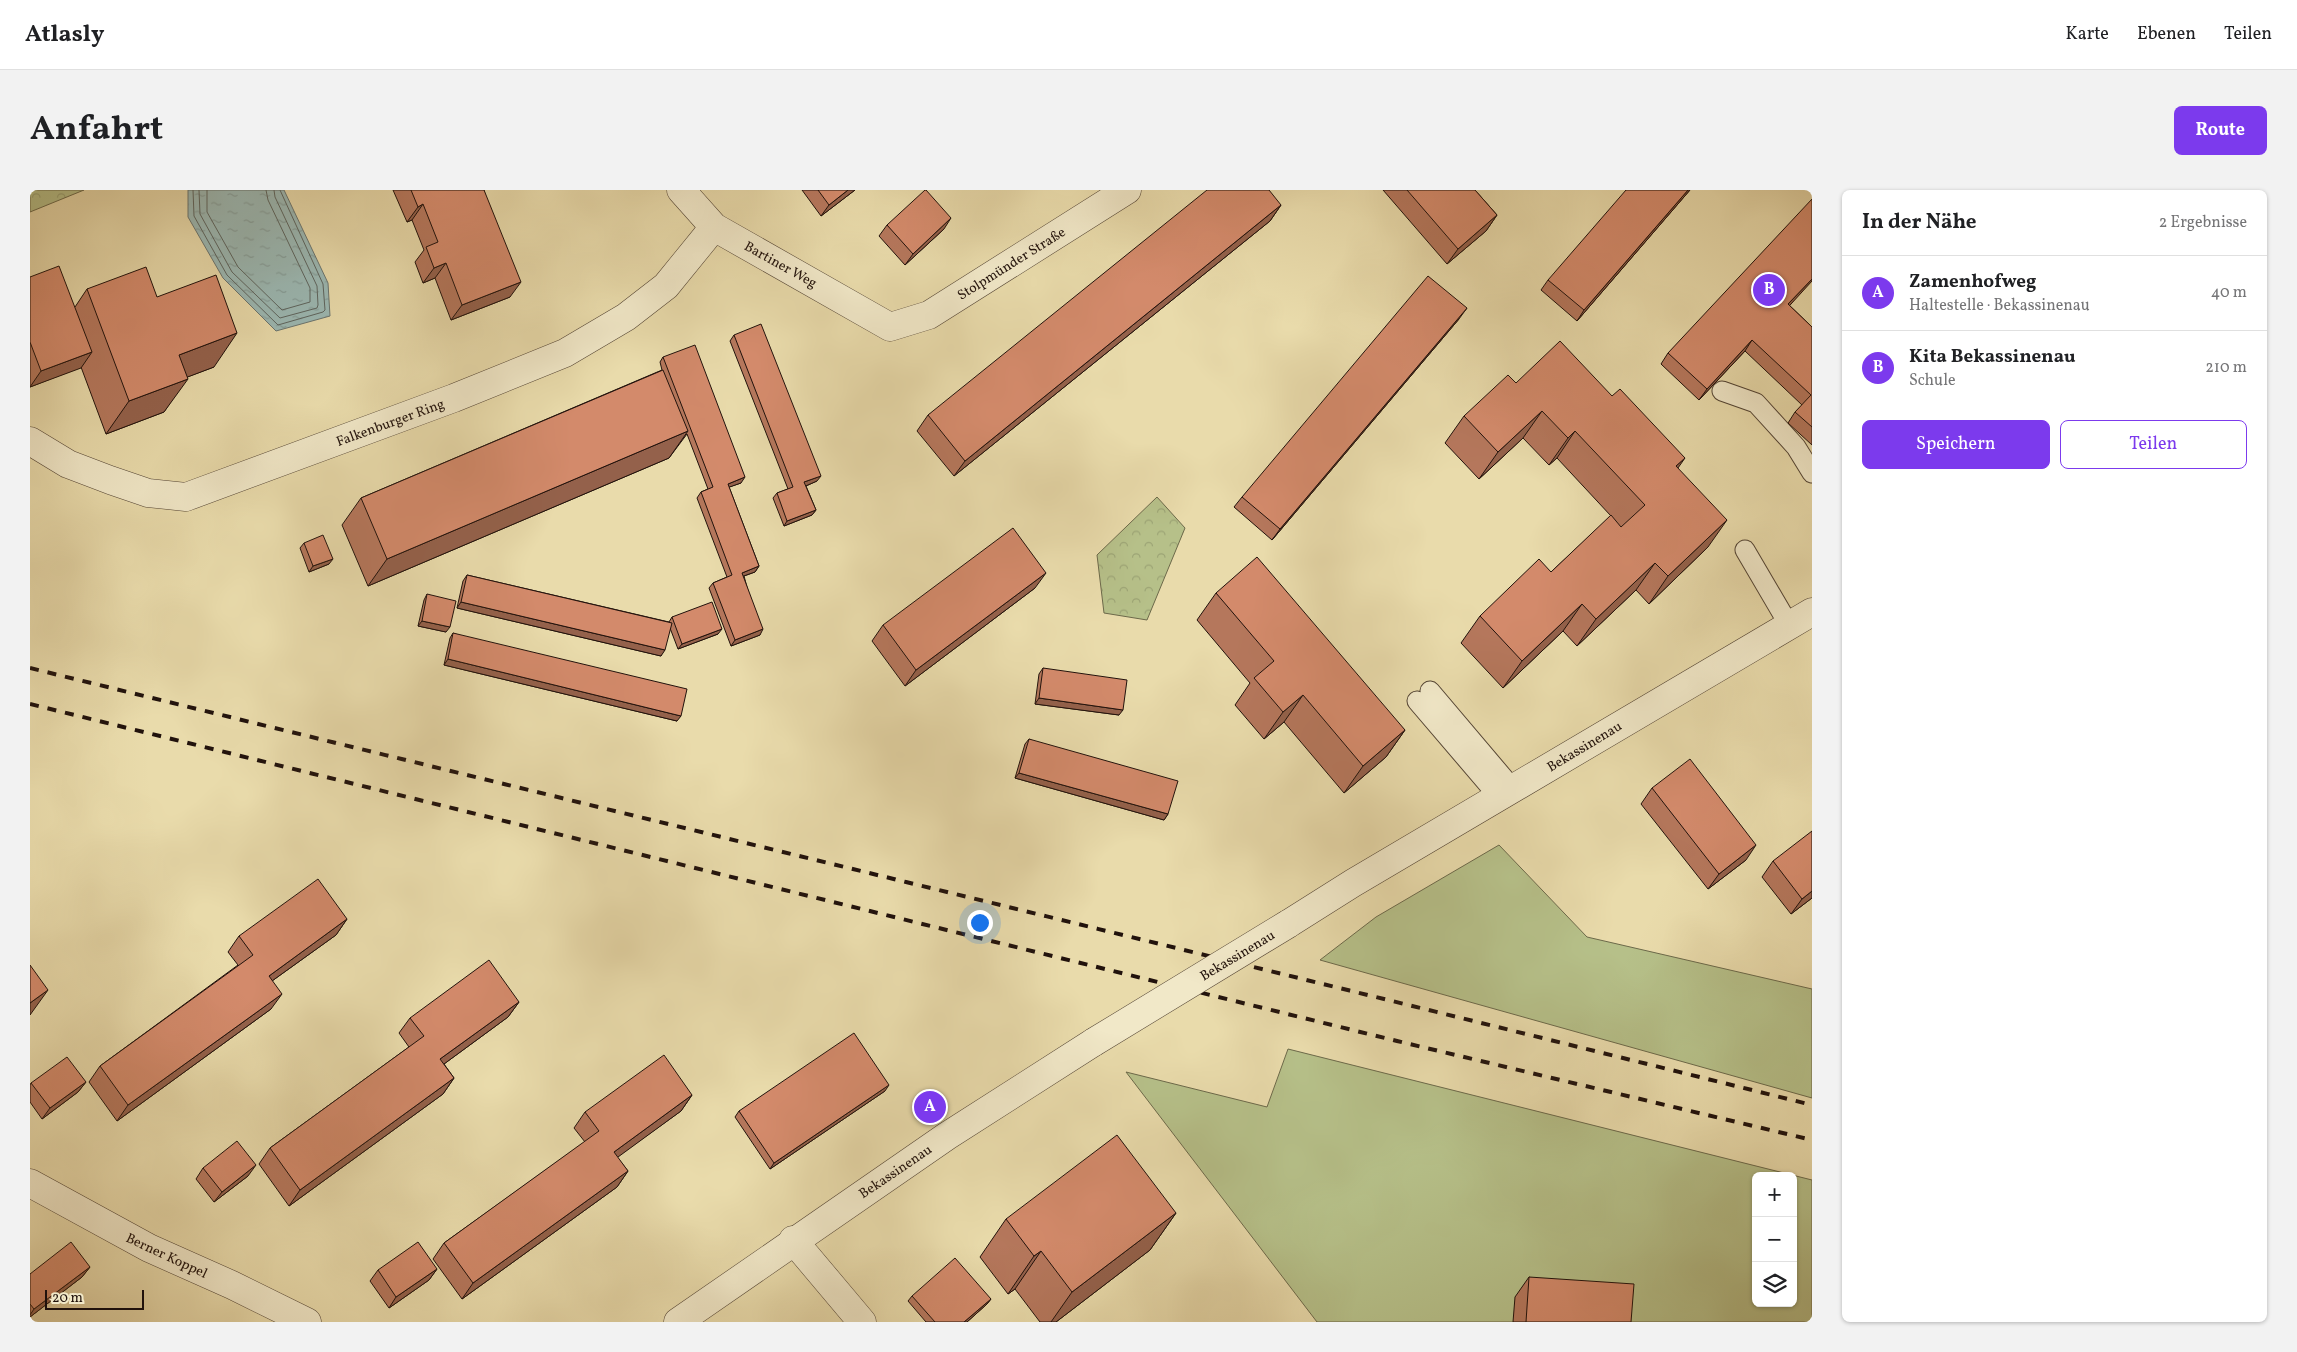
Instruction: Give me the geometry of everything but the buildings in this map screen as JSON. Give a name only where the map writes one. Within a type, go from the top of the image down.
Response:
[{"type":"street","name":"Bartiner Weg","points":[[680,190],[714,227],[890,328]]},
{"type":"street","name":"Stolpmünder Straße","points":[[890,328],[929,315],[1127,190]]},
{"type":"street","name":"Falkenburger Ring","points":[[30,440],[68,464],[110,480],[148,493],[186,497],[454,398],[565,352],[626,317],[666,286],[714,227]]},
{"type":"street","name":"Bekassinenau","points":[[678,1322],[793,1240],[963,1125],[1094,1042],[1506,793],[1801,618]]},
{"type":"street","name":"Berner Koppel","points":[[30,1183],[149,1248],[232,1285],[307,1322]]},
{"type":"street","points":[[793,1240],[862,1322]]},
{"type":"lane","points":[[1722,391],[1756,403],[1796,447],[1812,473]]},
{"type":"lane","points":[[1745,550],[1801,618]]},
{"type":"lane","points":[[1424,696],[1506,793]]},
{"type":"green space","points":[[30,190],[84,190],[30,212]]},
{"type":"green space","points":[[1157,497],[1185,528],[1147,620],[1104,613],[1097,555]]},
{"type":"green space","points":[[1499,845],[1587,937],[1812,989],[1812,1098],[1320,960],[1376,917]]},
{"type":"green space","points":[[1288,1049],[1780,1172],[1752,1172],[1752,1307],[1797,1307],[1797,1176],[1812,1180],[1812,1322],[1317,1322],[1126,1072],[1267,1107]]},
{"type":"water","points":[[188,190],[284,190],[328,283],[330,316],[276,331],[223,278],[188,217]]},
{"type":"railway","points":[[30,668],[1812,1105]]},
{"type":"railway","points":[[30,704],[1397,1041],[1812,1140]]},
{"type":"place","name":"Kita Bekassinenau","points":[[1769,290]]},
{"type":"place","name":"Zamenhofweg","points":[[930,1107]]}]
